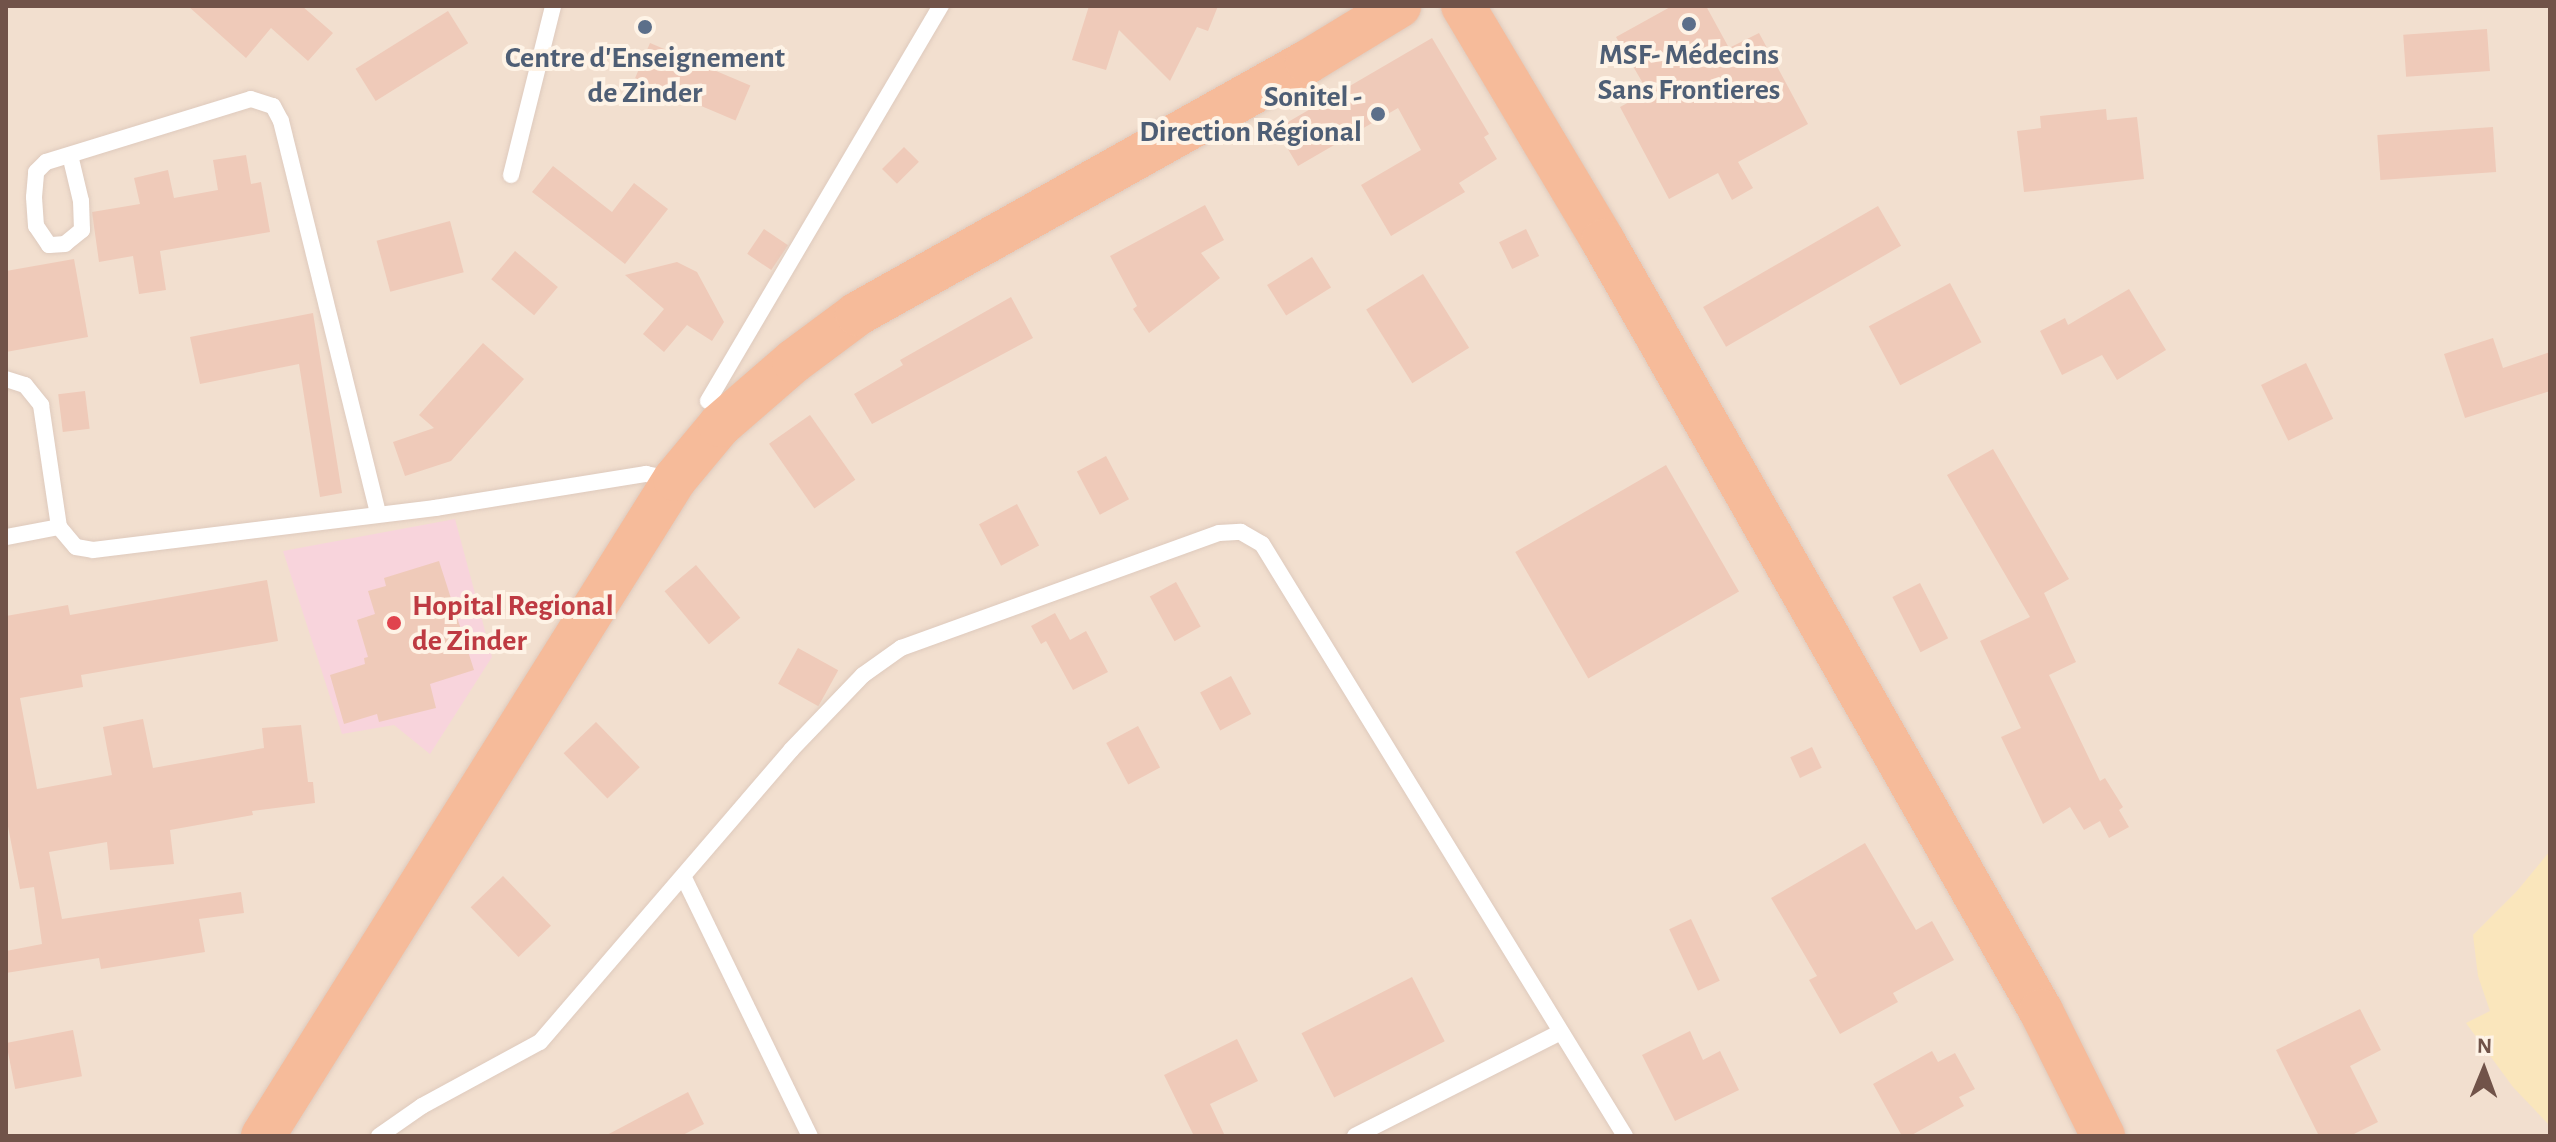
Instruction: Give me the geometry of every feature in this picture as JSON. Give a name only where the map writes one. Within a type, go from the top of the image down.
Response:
[{"type":"highway","points":[[263,1136],[708,401],[779,334],[847,287],[1358,6]]},
{"type":"highway","points":[[232,1136],[661,477],[794,361],[857,314],[1307,62],[1399,6]]},
{"type":"highway","points":[[1463,6],[1950,831],[2062,997],[2134,1136]]},
{"type":"highway","points":[[1495,6],[1631,238],[1950,831],[2103,1136]]},
{"type":"lane","points":[[511,175],[553,6]]},
{"type":"lane","points":[[708,401],[941,6]]},
{"type":"lane","points":[[70,155],[81,201],[82,230],[65,244],[49,245],[36,226],[36,172],[46,162],[251,99],[273,106],[281,121],[378,514]]},
{"type":"lane","points":[[6,379],[25,385],[41,405],[59,527],[76,547],[93,550],[661,477]]},
{"type":"lane","points":[[6,537],[59,527]]},
{"type":"lane","points":[[379,1136],[422,1106],[540,1042],[828,710],[863,675],[901,648],[1219,533],[1241,532],[1262,544],[1559,1033],[1625,1136]]},
{"type":"lane","points":[[684,878],[810,1136]]},
{"type":"lane","points":[[1355,1136],[1559,1033]]},
{"type":"shaded area","points":[[6,6],[2550,6],[2550,1136],[6,1136]]},
{"type":"shaded area","name":"Hopital Regional de Zinder","points":[[455,519],[492,657],[430,754],[394,725],[342,734],[283,551]]},
{"type":"sand","points":[[2550,851],[2550,1126],[2513,1087],[2466,1023],[2490,1011],[2478,976],[2473,935],[2517,891]]},
{"type":"building","points":[[188,6],[302,6],[333,33],[308,61],[271,28],[246,58]]},
{"type":"building","points":[[1089,6],[1218,6],[1208,31],[1197,27],[1170,81],[1119,30],[1106,70],[1072,60]]},
{"type":"building","points":[[1672,6],[1706,6],[1729,48],[1759,33],[1808,124],[1738,162],[1753,188],[1732,200],[1718,173],[1669,199],[1620,107],[1648,92],[1616,37]]},
{"type":"building","points":[[448,11],[468,43],[376,101],[356,69]]},
{"type":"building","points":[[2487,29],[2490,71],[2406,77],[2403,35]]},
{"type":"building","points":[[1432,38],[1489,134],[1484,137],[1497,159],[1459,183],[1465,192],[1391,236],[1361,185],[1421,150],[1398,108],[1298,166],[1276,129]]},
{"type":"building","points":[[650,43],[750,86],[735,121],[635,78]]},
{"type":"building","points":[[2106,109],[2107,120],[2137,117],[2144,179],[2024,192],[2017,131],[2041,128],[2040,116]]},
{"type":"building","points":[[2493,127],[2496,172],[2380,180],[2377,135]]},
{"type":"building","points":[[904,147],[919,162],[897,184],[882,169]]},
{"type":"building","points":[[246,155],[251,184],[261,182],[270,232],[160,251],[166,290],[139,294],[133,256],[99,262],[92,212],[140,204],[134,178],[168,170],[174,198],[218,190],[213,160]]},
{"type":"building","points":[[553,166],[612,212],[634,183],[668,209],[625,264],[532,192]]},
{"type":"building","points":[[1205,205],[1224,240],[1201,253],[1220,278],[1149,333],[1133,309],[1137,306],[1110,256]]},
{"type":"building","points":[[1878,206],[1901,246],[1726,347],[1703,307]]},
{"type":"building","points":[[450,221],[464,272],[390,292],[377,241]]},
{"type":"building","points":[[764,229],[788,245],[771,270],[747,254]]},
{"type":"building","points":[[1526,229],[1539,256],[1512,269],[1499,242]]},
{"type":"building","points":[[515,251],[558,287],[534,315],[491,279]]},
{"type":"building","points":[[1312,257],[1331,288],[1286,316],[1267,285]]},
{"type":"building","points":[[74,259],[88,337],[6,352],[6,271]]},
{"type":"building","points":[[677,262],[697,272],[724,322],[712,341],[687,325],[664,352],[643,334],[664,309],[625,275]]},
{"type":"building","points":[[1423,274],[1469,348],[1412,383],[1366,310]]},
{"type":"building","points":[[1950,283],[1981,342],[1900,385],[1869,326]]},
{"type":"building","points":[[2129,289],[2166,350],[2117,380],[2102,355],[2062,375],[2040,331],[2065,318],[2068,325]]},
{"type":"building","points":[[1011,297],[1033,338],[872,424],[854,394],[903,365],[900,360]]},
{"type":"building","points":[[313,313],[342,493],[320,497],[299,364],[200,384],[190,337]]},
{"type":"building","points":[[2493,338],[2503,368],[2550,352],[2550,391],[2465,418],[2444,354]]},
{"type":"building","points":[[483,343],[524,379],[451,461],[405,476],[393,442],[434,428],[419,415]]},
{"type":"building","points":[[2306,363],[2333,419],[2288,441],[2261,385]]},
{"type":"building","points":[[85,391],[90,429],[63,432],[58,394]]},
{"type":"building","points":[[810,415],[855,480],[814,508],[769,444]]},
{"type":"building","points":[[1993,449],[2069,579],[2044,593],[2076,662],[2049,675],[2100,781],[2105,778],[2123,807],[2119,810],[2129,827],[2109,838],[2100,821],[2084,830],[2070,807],[2043,824],[2001,737],[2021,728],[1980,641],[2030,617],[1947,475]]},
{"type":"building","points":[[1106,456],[1129,499],[1100,515],[1077,471]]},
{"type":"building","points":[[1666,465],[1739,591],[1588,678],[1515,552]]},
{"type":"building","points":[[1017,504],[1039,545],[1001,566],[979,524]]},
{"type":"building","points":[[439,561],[474,670],[430,684],[436,708],[379,722],[377,714],[344,724],[330,675],[365,664],[364,658],[368,657],[357,620],[375,614],[368,591],[386,586],[384,578]]},
{"type":"building","points":[[696,565],[740,618],[709,644],[665,591]]},
{"type":"building","points":[[267,580],[278,641],[81,675],[83,687],[20,698],[37,789],[112,775],[103,727],[143,719],[153,768],[264,748],[262,728],[301,725],[308,782],[313,782],[315,803],[252,811],[253,815],[170,830],[174,864],[110,870],[107,842],[49,852],[62,919],[241,892],[244,913],[199,919],[205,952],[101,969],[99,958],[6,973],[6,951],[42,944],[34,887],[20,889],[6,816],[6,616],[68,605],[70,615]]},
{"type":"building","points":[[1176,582],[1201,627],[1174,641],[1150,597]]},
{"type":"building","points":[[1920,583],[1948,638],[1921,652],[1892,597]]},
{"type":"building","points":[[1055,613],[1070,640],[1086,631],[1108,672],[1073,690],[1046,641],[1041,644],[1031,626]]},
{"type":"building","points":[[798,648],[838,670],[818,706],[778,684]]},
{"type":"building","points":[[1231,676],[1251,714],[1220,730],[1200,692]]},
{"type":"building","points":[[596,722],[640,767],[607,799],[564,753]]},
{"type":"building","points":[[1138,726],[1160,767],[1128,784],[1106,743]]},
{"type":"building","points":[[1812,747],[1822,768],[1800,778],[1790,757]]},
{"type":"building","points":[[1865,843],[1916,930],[1932,921],[1954,960],[1893,993],[1898,1002],[1840,1034],[1809,980],[1817,976],[1771,898]]},
{"type":"building","points":[[503,876],[551,926],[519,957],[471,907]]},
{"type":"building","points":[[1691,919],[1720,981],[1698,991],[1669,929]]},
{"type":"building","points":[[1412,977],[1445,1041],[1334,1097],[1302,1033]]},
{"type":"building","points":[[2360,1009],[2381,1050],[2350,1066],[2378,1122],[2350,1136],[2319,1136],[2276,1050]]},
{"type":"building","points":[[73,1030],[82,1076],[15,1089],[6,1043]]},
{"type":"building","points":[[1690,1031],[1703,1060],[1720,1051],[1739,1090],[1675,1121],[1642,1055]]},
{"type":"building","points":[[1237,1039],[1258,1081],[1210,1104],[1225,1136],[1194,1136],[1164,1075]]},
{"type":"building","points":[[1932,1051],[1938,1062],[1955,1053],[1975,1089],[1959,1097],[1964,1106],[1910,1136],[1902,1136],[1873,1084]]},
{"type":"building","points":[[688,1092],[704,1124],[681,1136],[605,1136]]},
{"type":"place","name":"MSF- Médecins Sans Frontieres","points":[[1689,24]]},
{"type":"place","name":"Centre d'Enseignement de Zinder","points":[[645,27]]},
{"type":"place","name":"Sonitel - Direction Régional","points":[[1378,114]]},
{"type":"place","name":"Hopital Regional de Zinder","points":[[394,623]]}]
